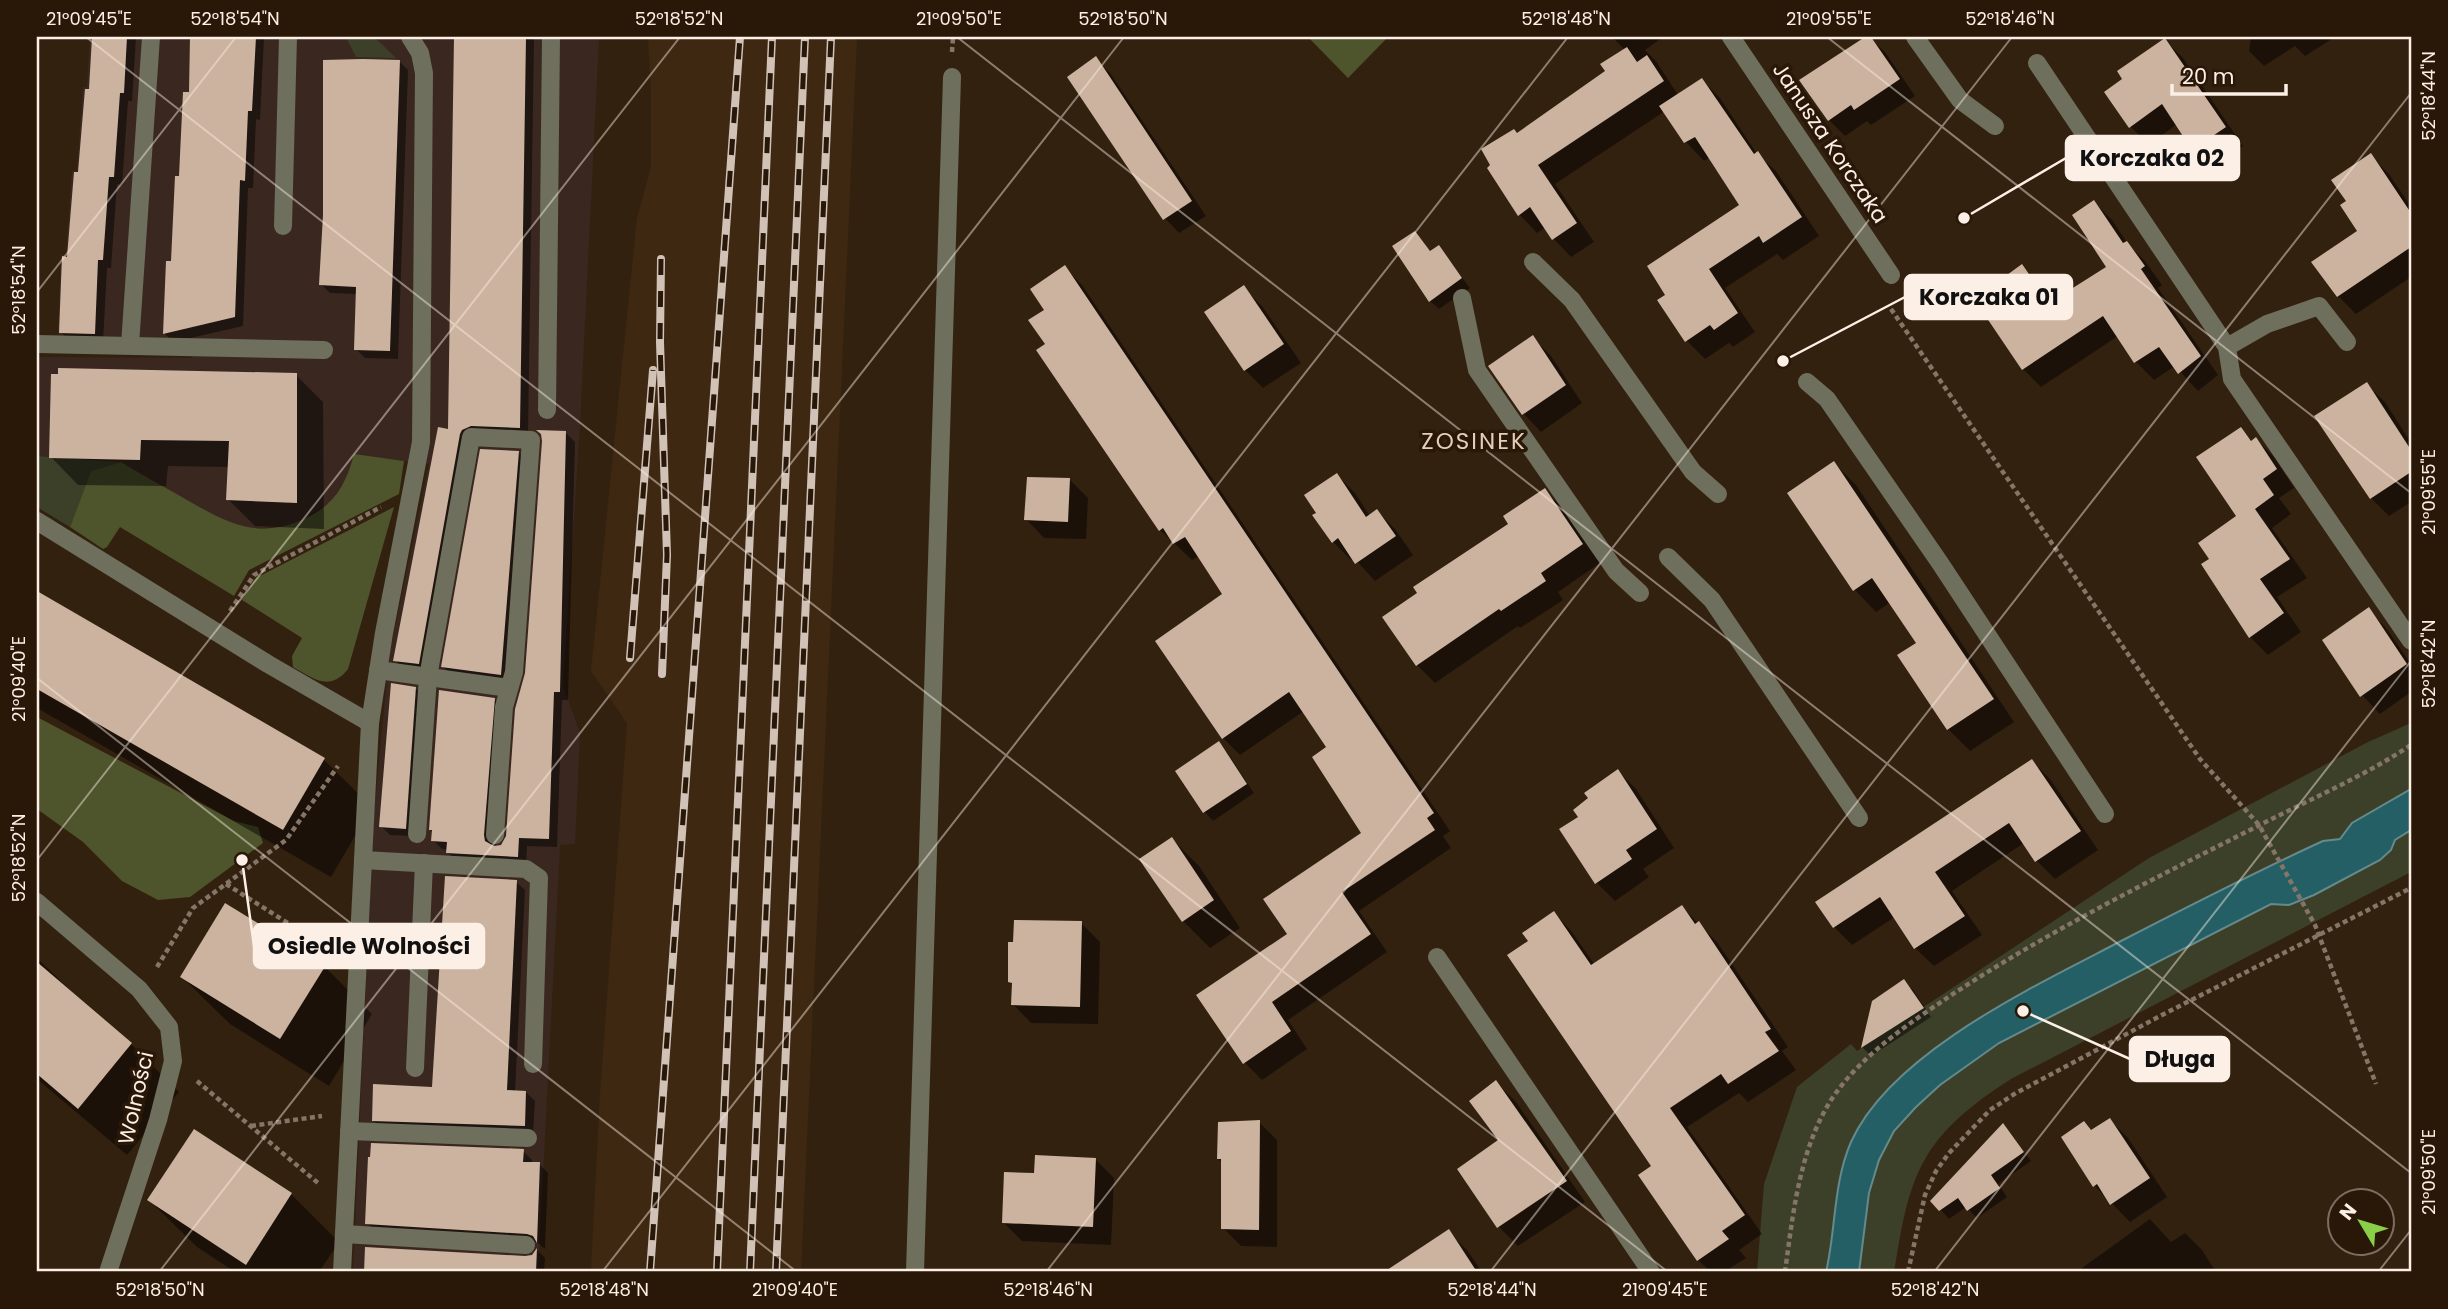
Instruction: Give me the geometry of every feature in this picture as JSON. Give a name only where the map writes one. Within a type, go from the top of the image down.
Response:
[{"type":"street","points":[[130,345],[151,37]]},
{"type":"street","points":[[283,226],[288,37]]},
{"type":"street","points":[[342,1272],[370,723],[421,442],[424,73],[420,53],[410,37]]},
{"type":"street","points":[[547,410],[551,37]]},
{"type":"street","name":"Janusza Korczaka","points":[[1731,37],[1891,275]]},
{"type":"street","points":[[1915,37],[1960,100],[1995,126]]},
{"type":"street","points":[[2037,63],[2227,347],[2232,379],[2411,641]]},
{"type":"street","points":[[915,1272],[952,77]]},
{"type":"street","points":[[1534,262],[1572,300],[1693,472],[1718,494]]},
{"type":"street","points":[[1462,298],[1477,370],[1616,571],[1640,593]]},
{"type":"street","points":[[2227,347],[2267,324],[2319,306],[2347,342]]},
{"type":"street","points":[[37,344],[324,350]]},
{"type":"street","points":[[1807,382],[1827,399],[1940,563],[2105,814]]},
{"type":"street","points":[[417,834],[428,677],[471,437],[531,440],[514,672],[504,707],[495,835]]},
{"type":"street","points":[[37,521],[370,723]]},
{"type":"street","points":[[1668,557],[1712,600],[1859,818]]},
{"type":"street","points":[[378,670],[509,688]]},
{"type":"street","points":[[363,860],[526,869],[539,878],[533,1064]]},
{"type":"street","points":[[415,1068],[424,863]]},
{"type":"street","name":"Wolności","points":[[37,902],[139,989],[169,1027],[173,1061],[158,1120],[108,1272]]},
{"type":"street","points":[[1437,957],[1651,1272]]},
{"type":"street","points":[[349,1131],[528,1138]]},
{"type":"street","points":[[344,1234],[526,1245]]},
{"type":"path","points":[[1891,309],[2200,759],[2259,825],[2315,925],[2376,1084]]},
{"type":"path","points":[[217,632],[254,575],[411,491]]},
{"type":"path","points":[[1785,1272],[1796,1198],[1814,1135],[1832,1099],[1861,1062],[1925,1013],[1993,968],[2167,873],[2340,786],[2411,745]]},
{"type":"path","points":[[156,967],[193,908],[286,840],[340,764],[342,757]]},
{"type":"path","points":[[226,884],[357,968]]},
{"type":"path","points":[[1908,1272],[1925,1195],[1936,1171],[1949,1153],[1990,1110],[2040,1080],[2411,888]]},
{"type":"path","points":[[192,1077],[345,1206]]},
{"type":"path","points":[[250,1126],[350,1112]]},
{"type":"shaded area","points":[[90,37],[599,37],[580,425],[563,685],[580,733],[575,844],[560,845],[538,1272],[353,1272],[373,824],[389,657],[429,464],[354,455],[349,474],[330,503],[296,523],[261,528],[243,527],[223,521],[121,462],[37,456],[37,357],[192,358],[192,338],[58,335],[61,255],[66,255],[72,171],[77,171],[83,87],[87,87]]},
{"type":"shaded area","points":[[648,37],[857,37],[801,1272],[591,1272],[600,1095],[627,723],[591,671],[637,218],[651,167]]},
{"type":"green space","points":[[346,37],[374,37],[396,58],[356,57]]},
{"type":"green space","points":[[1308,37],[1388,37],[1348,78]]},
{"type":"green space","points":[[354,454],[404,461],[399,494],[249,570],[234,596],[120,527],[103,549],[70,527],[91,471],[121,462],[228,521],[257,528],[290,524],[317,512],[333,499],[348,474]]},
{"type":"green space","points":[[37,456],[121,462],[91,471],[70,527],[37,507]]},
{"type":"green space","points":[[394,507],[348,669],[335,680],[328,682],[308,676],[293,667],[292,656],[302,638],[242,600],[256,578]]},
{"type":"green space","points":[[37,717],[234,821],[258,827],[263,843],[190,897],[158,900],[122,881],[83,842],[37,809]]},
{"type":"green space","points":[[2411,723],[2411,789],[2352,823],[2340,839],[2323,841],[2299,852],[2124,939],[1976,1021],[1915,1063],[1889,1087],[1867,1114],[1851,1143],[1841,1174],[1826,1272],[1757,1272],[1764,1184],[1797,1087],[1851,1044],[1857,1051],[2149,858],[2368,742]]},
{"type":"green space","points":[[2411,830],[2411,872],[2011,1079],[1977,1103],[1945,1132],[1921,1167],[1905,1211],[1894,1272],[1859,1272],[1870,1193],[1879,1160],[1894,1132],[1940,1085],[1999,1043],[2271,904],[2289,905],[2314,895],[2380,860],[2391,850],[2395,840]]},
{"type":"water","points":[[2411,789],[2411,830],[2395,840],[2391,850],[2380,860],[2314,895],[2289,905],[2271,904],[1999,1043],[1940,1085],[1894,1131],[1879,1160],[1869,1193],[1859,1272],[1826,1272],[1841,1174],[1851,1142],[1871,1109],[1932,1050],[2011,1000],[2222,889],[2323,841],[2340,839],[2352,823]]},
{"type":"building","points":[[92,37],[127,37],[124,93],[120,93],[114,177],[109,177],[103,260],[98,260],[95,334],[59,333],[62,256],[67,257],[74,172],[78,172],[85,89],[89,89]]},
{"type":"building","points":[[190,37],[256,37],[252,111],[248,111],[245,181],[240,180],[235,317],[163,334],[166,261],[171,261],[183,92],[189,92]]},
{"type":"building","points":[[454,37],[526,37],[520,428],[471,426],[460,434],[419,664],[393,661],[438,427],[448,429]]},
{"type":"building","points":[[1865,37],[1871,37],[1900,79],[1854,110],[1851,105],[1828,121],[1799,80]]},
{"type":"building","points":[[2165,38],[2226,127],[2192,150],[2162,104],[2129,128],[2104,92],[2122,79],[2117,71]]},
{"type":"building","points":[[1627,47],[1637,62],[1647,55],[1664,81],[1538,165],[1577,223],[1552,240],[1530,207],[1518,216],[1487,168],[1490,165],[1481,149],[1514,129],[1517,133],[1605,71],[1600,64]]},
{"type":"building","points":[[1096,56],[1192,201],[1163,220],[1067,77]]},
{"type":"building","points":[[323,60],[400,60],[390,351],[354,350],[356,287],[319,285],[323,215]]},
{"type":"building","points":[[1702,78],[1754,154],[1758,151],[1802,217],[1763,243],[1759,236],[1709,269],[1738,313],[1714,330],[1710,325],[1685,342],[1657,300],[1665,295],[1647,266],[1739,205],[1695,137],[1684,143],[1659,106]]},
{"type":"building","points":[[2371,153],[2411,213],[2411,247],[2337,297],[2311,262],[2357,231],[2340,205],[2346,201],[2331,180]]},
{"type":"building","points":[[2094,200],[2123,243],[2127,241],[2145,266],[2141,269],[2201,356],[2178,374],[2159,347],[2134,363],[2103,316],[2022,370],[1974,299],[2022,264],[2049,303],[2106,267],[2072,215]]},
{"type":"building","points":[[1415,231],[1430,251],[1439,245],[1462,278],[1429,302],[1392,246]]},
{"type":"building","points":[[1065,265],[1434,813],[1427,818],[1435,830],[1342,892],[1371,934],[1272,1002],[1291,1031],[1243,1064],[1196,995],[1287,934],[1263,899],[1361,833],[1312,757],[1326,747],[1289,692],[1222,739],[1155,641],[1222,594],[1185,537],[1173,544],[1163,528],[1159,531],[1036,350],[1045,344],[1028,320],[1044,310],[1030,289]]},
{"type":"building","points":[[1244,285],[1284,344],[1244,371],[1204,312]]},
{"type":"building","points":[[1533,335],[1566,385],[1522,415],[1488,366]]},
{"type":"building","points":[[58,368],[297,373],[297,503],[226,500],[229,441],[141,440],[140,460],[49,458],[51,374],[58,374]]},
{"type":"building","points":[[2367,382],[2411,450],[2411,472],[2370,499],[2314,416]]},
{"type":"building","points":[[2241,427],[2251,441],[2256,437],[2277,469],[2263,479],[2274,495],[2255,509],[2290,559],[2260,579],[2284,613],[2249,638],[2201,564],[2209,559],[2198,543],[2236,516],[2196,457]]},
{"type":"building","points":[[536,430],[566,431],[560,692],[554,692],[549,839],[519,838],[518,857],[446,853],[447,842],[431,841],[432,830],[429,830],[439,690],[495,698],[484,835],[485,841],[494,846],[501,845],[506,836],[515,709],[525,673],[542,441],[541,434]]},
{"type":"building","points":[[480,449],[519,451],[501,675],[441,667]]},
{"type":"building","points":[[1834,461],[1994,699],[1947,730],[1897,655],[1916,643],[1872,578],[1853,591],[1787,493]]},
{"type":"building","points":[[1337,473],[1366,517],[1377,509],[1396,536],[1355,564],[1338,538],[1332,543],[1312,515],[1316,513],[1304,495]]},
{"type":"building","points":[[1027,477],[1070,478],[1068,522],[1024,520]]},
{"type":"building","points":[[1545,488],[1583,544],[1541,573],[1546,581],[1501,611],[1499,609],[1416,666],[1382,617],[1417,593],[1413,587],[1508,524],[1503,516]]},
{"type":"building","points":[[37,591],[325,758],[283,830],[37,689]]},
{"type":"building","points":[[2369,607],[2407,664],[2360,697],[2322,640]]},
{"type":"building","points":[[391,683],[416,687],[406,829],[379,827]]},
{"type":"building","points":[[1219,741],[1247,784],[1203,813],[1175,771]]},
{"type":"building","points":[[2032,759],[2081,831],[2035,862],[2009,823],[1935,872],[1965,916],[1914,949],[1880,897],[1833,928],[1815,902]]},
{"type":"building","points":[[1618,769],[1657,829],[1626,850],[1632,859],[1595,884],[1559,829],[1578,817],[1573,810],[1588,798],[1584,793]]},
{"type":"building","points":[[1172,837],[1214,900],[1182,922],[1139,859]]},
{"type":"building","points":[[445,876],[517,880],[507,1090],[526,1091],[525,1126],[372,1121],[373,1084],[432,1087]]},
{"type":"building","points":[[225,903],[326,965],[280,1039],[180,977]]},
{"type":"building","points":[[1682,905],[1695,924],[1699,921],[1771,1029],[1765,1032],[1779,1051],[1728,1084],[1721,1074],[1670,1108],[1745,1215],[1722,1231],[1729,1239],[1697,1261],[1638,1175],[1651,1166],[1507,955],[1528,941],[1522,933],[1554,911],[1591,965]]},
{"type":"building","points":[[1014,920],[1082,921],[1080,1007],[1011,1005],[1008,942],[1013,942]]},
{"type":"building","points":[[37,962],[132,1043],[78,1109],[37,1074]]},
{"type":"building","points":[[1904,979],[1924,1008],[1861,1048],[1872,1001]]},
{"type":"building","points":[[1496,1080],[1567,1181],[1497,1228],[1457,1169],[1498,1140],[1469,1101]]},
{"type":"building","points":[[2110,1118],[2150,1178],[2110,1205],[2097,1184],[2093,1187],[2061,1137],[2084,1121],[2091,1130]]},
{"type":"building","points":[[1260,1120],[1259,1230],[1221,1229],[1218,1122]]},
{"type":"building","points":[[2003,1123],[2024,1152],[1991,1175],[2000,1188],[1967,1211],[1958,1198],[1939,1211],[1930,1201]]},
{"type":"building","points":[[194,1129],[292,1193],[246,1265],[147,1200]]},
{"type":"building","points":[[371,1143],[524,1149],[523,1162],[540,1162],[537,1243],[533,1236],[527,1234],[365,1224]]},
{"type":"building","points":[[1035,1155],[1096,1158],[1093,1227],[1002,1223],[1004,1172],[1034,1173]]},
{"type":"building","points":[[1449,1229],[1477,1272],[1384,1272]]},
{"type":"building","points":[[365,1247],[525,1256],[532,1255],[537,1248],[536,1272],[364,1272]]},
{"type":"railway","points":[[650,1272],[740,37]]},
{"type":"railway","points":[[717,1272],[772,37]]},
{"type":"railway","points":[[750,1272],[805,37]]},
{"type":"railway","points":[[776,1272],[831,37]]},
{"type":"railway","points":[[661,259],[660,342],[667,555],[662,674]]},
{"type":"railway","points":[[630,658],[653,370]]},
{"type":"place","name":"Korczaka 02","points":[[1964,218]]},
{"type":"place","name":"Korczaka 01","points":[[1783,361]]},
{"type":"place","name":"Osiedle Wolności","points":[[242,860]]},
{"type":"place","name":"Długa","points":[[2023,1011]]},
{"type":"district","name":"ZOSINEK","points":[[1474,441]]}]
